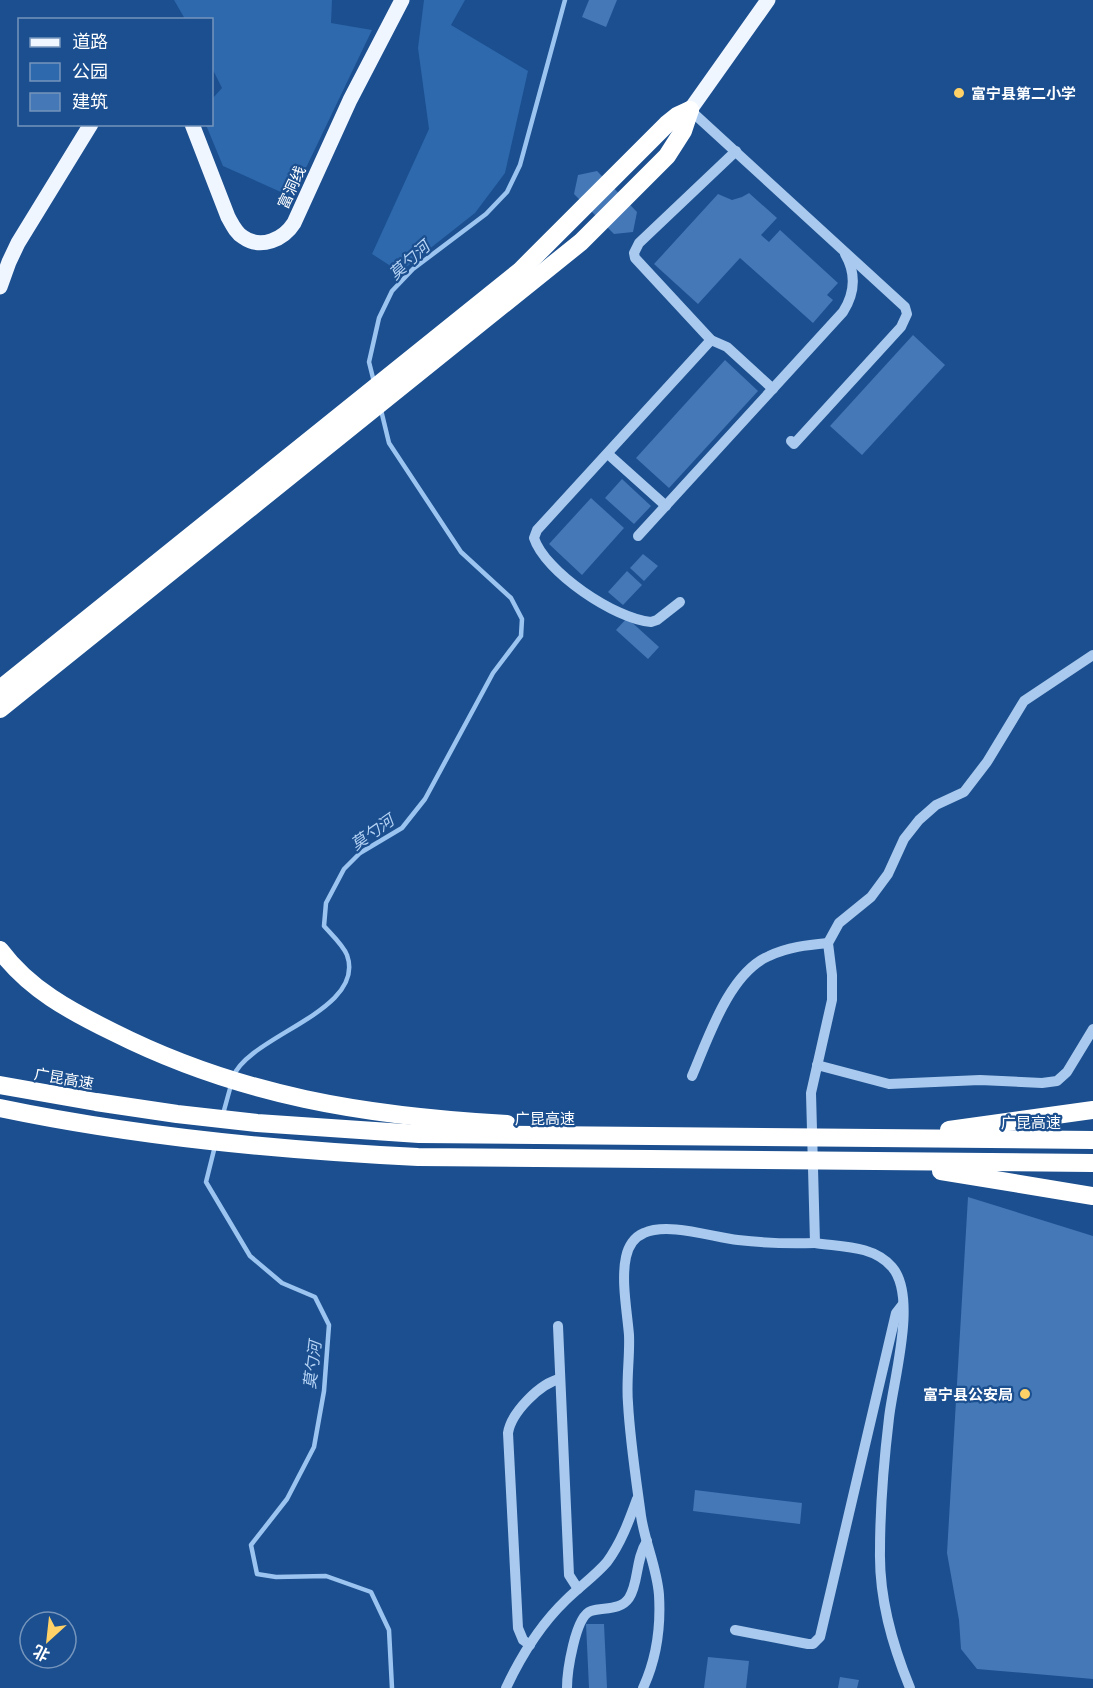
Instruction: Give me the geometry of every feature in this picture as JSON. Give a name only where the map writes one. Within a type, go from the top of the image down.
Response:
[{"type":"highway","points":[[0,709],[54,656],[334,420],[520,271],[667,124],[690,110]]},
{"type":"highway","points":[[0,689],[54,656],[337,438],[581,242],[667,156],[683,131],[690,110]]},
{"type":"highway","points":[[0,682],[54,656]]},
{"type":"highway","points":[[0,722],[54,656]]},
{"type":"highway","points":[[0,950],[21,975],[55,1001],[114,1033],[174,1060],[258,1089],[428,1127]]},
{"type":"highway","name":"广昆高速","points":[[0,1085],[177,1114],[257,1123],[743,1138],[1093,1140]]},
{"type":"highway","points":[[0,1108],[174,1137],[337,1153],[429,1157],[1093,1163]]},
{"type":"highway","points":[[886,1139],[1093,1110]]},
{"type":"highway","points":[[886,1162],[1093,1196]]},
{"type":"main road","name":"富洞线","points":[[193,126],[234,228],[241,237],[248,240],[263,242],[277,239],[290,230],[294,223],[350,100],[402,0]]},
{"type":"main road","points":[[690,110],[768,0]]},
{"type":"main road","points":[[0,286],[18,243],[90,126]]},
{"type":"street","points":[[690,110],[901,302],[907,314],[901,327],[794,444],[791,441]]},
{"type":"street","points":[[736,151],[639,243],[634,253],[638,263],[711,340],[727,347],[773,389]]},
{"type":"street","points":[[638,536],[843,312],[853,286],[852,268],[844,251],[837,244]]},
{"type":"street","points":[[680,602],[651,622],[609,607],[591,598],[562,573],[534,538],[537,530],[711,340]]},
{"type":"street","points":[[608,454],[666,506]]},
{"type":"street","points":[[815,1243],[811,1093],[832,1000],[828,943],[839,923],[871,897],[888,874],[904,839],[919,820],[936,805],[964,792],[987,762],[1024,701],[1093,655]]},
{"type":"street","points":[[693,1076],[724,1003],[746,972],[766,956],[792,947],[828,943]]},
{"type":"street","points":[[817,1065],[889,1084],[980,1080],[1042,1083],[1057,1081],[1067,1072],[1093,1029]]},
{"type":"street","points":[[643,1688],[653,1666],[659,1634],[658,1580],[647,1541],[639,1496],[628,1403],[629,1345],[624,1268],[627,1254],[634,1240],[645,1232],[681,1230],[739,1240],[781,1244],[815,1243],[863,1250],[883,1259],[893,1268],[899,1279],[903,1304],[903,1338],[889,1418],[880,1551],[882,1592],[889,1632],[910,1688]]},
{"type":"street","points":[[735,1630],[808,1644],[813,1644],[820,1637],[896,1313],[903,1304]]},
{"type":"street","points":[[558,1326],[569,1575],[578,1589]]},
{"type":"street","points":[[530,1645],[523,1640],[518,1628],[508,1433],[514,1416],[546,1384],[560,1379]]},
{"type":"street","points":[[506,1688],[546,1622],[606,1563],[621,1539],[639,1496]]},
{"type":"street","points":[[567,1688],[568,1670],[581,1618],[591,1611],[617,1607],[629,1599],[639,1556],[647,1541]]},
{"type":"green space","points":[[174,0],[332,0],[331,23],[372,30],[292,197],[223,166],[206,126],[213,126],[213,98],[222,88],[213,70],[213,18],[184,18]]},
{"type":"green space","points":[[424,0],[465,0],[451,25],[528,71],[505,173],[475,213],[400,272],[372,254],[429,129],[418,48]]},
{"type":"building","points":[[589,0],[617,0],[606,27],[582,17]]},
{"type":"building","points":[[597,171],[637,212],[633,232],[614,234],[574,194],[578,175]]},
{"type":"building","points":[[749,193],[777,218],[761,235],[769,242],[780,230],[838,283],[827,295],[833,300],[813,323],[740,258],[698,304],[654,264],[718,194],[732,200]]},
{"type":"building","points":[[913,335],[945,365],[862,455],[830,426]]},
{"type":"building","points":[[725,360],[758,391],[669,488],[636,458]]},
{"type":"building","points":[[622,479],[651,506],[634,524],[605,498]]},
{"type":"building","points":[[591,498],[624,528],[582,575],[549,544]]},
{"type":"building","points":[[643,554],[658,566],[644,581],[630,568]]},
{"type":"building","points":[[627,571],[642,585],[623,605],[608,592]]},
{"type":"building","points":[[627,618],[659,647],[648,659],[616,630]]},
{"type":"building","name":"富宁县公安局","points":[[968,1197],[1093,1236],[1093,1679],[977,1669],[961,1649],[959,1620],[947,1553]]},
{"type":"building","points":[[695,1490],[802,1503],[800,1524],[693,1511]]},
{"type":"building","points":[[586,1624],[604,1624],[607,1688],[589,1688]]},
{"type":"building","points":[[708,1657],[749,1661],[746,1688],[704,1688]]},
{"type":"building","points":[[840,1677],[859,1680],[857,1688],[838,1688]]},
{"type":"waterway","name":"莫勺河","points":[[374,382],[369,362],[379,318],[392,291],[413,269],[486,214],[507,192],[520,165],[565,0]]},
{"type":"waterway","name":"莫勺河","points":[[233,1077],[243,1062],[260,1048],[304,1021],[340,992],[349,975],[347,955],[324,926],[326,903],[344,869],[360,853],[402,828],[425,799],[493,673],[521,636],[522,619],[511,598],[461,552],[389,443],[381,410]]},
{"type":"waterway","name":"莫勺河","points":[[223,1114],[231,1085]]},
{"type":"waterway","name":"莫勺河","points":[[215,1146],[206,1182],[250,1256],[282,1283],[315,1297],[329,1325],[324,1391],[314,1447],[287,1499],[251,1545],[257,1574],[276,1577],[326,1576],[371,1592],[389,1630],[392,1688]]},
{"type":"place","name":"富宁县第二小学","points":[[959,93]]},
{"type":"place","name":"富宁县公安局","points":[[1025,1394]]}]
